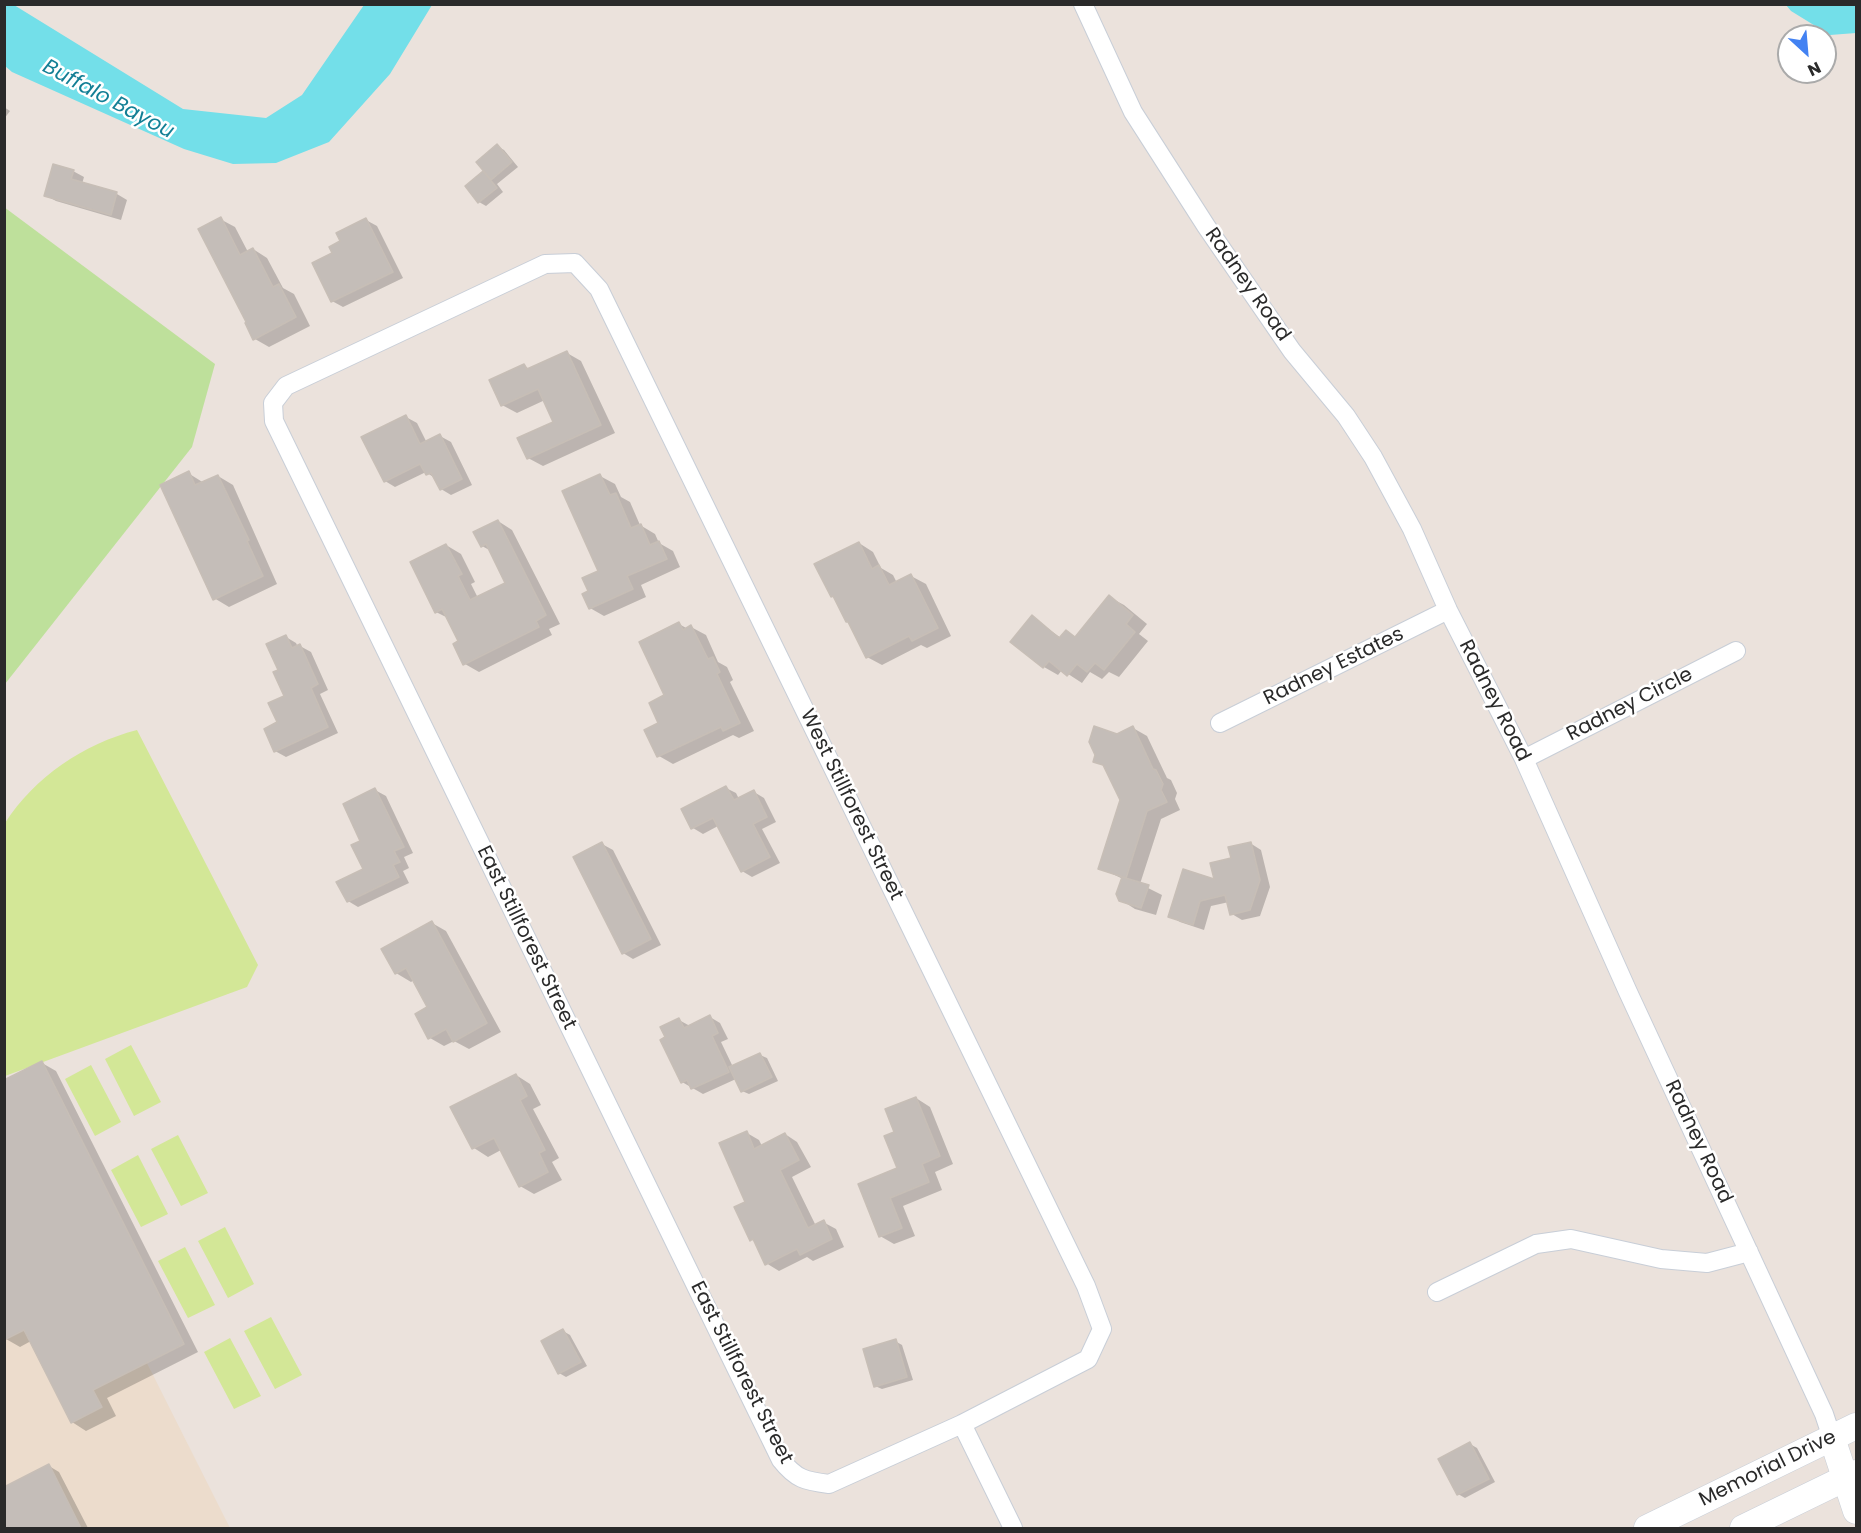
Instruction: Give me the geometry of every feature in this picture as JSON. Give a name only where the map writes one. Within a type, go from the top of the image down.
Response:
[{"type":"main road","name":"Memorial Drive","points":[[1647,1528],[1857,1426]]},
{"type":"main road","points":[[1832,1438],[1851,1476],[1857,1511]]},
{"type":"main road","points":[[1743,1528],[1851,1476]]},
{"type":"street","name":"Radney Road","points":[[1083,4],[1133,112],[1206,226],[1292,351],[1346,416],[1373,458],[1412,529],[1448,610],[1524,759],[1628,992],[1824,1414],[1832,1438]]},
{"type":"street","name":"West Stillforest Street","points":[[439,313],[545,264],[575,263],[599,290],[1086,1287],[1102,1329],[1088,1359],[962,1424]]},
{"type":"street","name":"East Stillforest Street","points":[[439,313],[286,386],[273,403],[274,421],[781,1460],[793,1475],[808,1481],[829,1484],[962,1424]]},
{"type":"street","name":"Radney Estates","points":[[1220,723],[1448,610]]},
{"type":"street","name":"Radney Circle","points":[[1524,759],[1736,651]]},
{"type":"street","points":[[1437,1292],[1536,1244],[1571,1239],[1661,1259],[1707,1263],[1749,1252]]},
{"type":"street","points":[[962,1424],[1013,1528]]},
{"type":"shaded area","points":[[5,1081],[230,1528],[5,1528]]},
{"type":"green space","points":[[4,207],[215,364],[192,447],[5,684]]},
{"type":"green space","points":[[137,730],[258,965],[247,987],[5,1076],[5,823],[31,791],[62,764],[98,744]]},
{"type":"green space","points":[[131,1045],[161,1102],[134,1116],[105,1059]]},
{"type":"green space","points":[[91,1065],[121,1122],[95,1136],[65,1079]]},
{"type":"green space","points":[[178,1135],[208,1193],[181,1206],[151,1149]]},
{"type":"green space","points":[[138,1155],[168,1214],[141,1227],[111,1170]]},
{"type":"green space","points":[[225,1227],[254,1284],[228,1298],[198,1241]]},
{"type":"green space","points":[[185,1247],[215,1305],[188,1318],[158,1261]]},
{"type":"green space","points":[[271,1317],[302,1375],[275,1389],[244,1331]]},
{"type":"green space","points":[[230,1338],[261,1396],[234,1409],[204,1352]]},
{"type":"water","name":"Buffalo Bayou","points":[[4,5],[14,5],[183,109],[266,118],[302,95],[364,5],[432,5],[390,74],[329,142],[276,163],[233,164],[184,149],[12,72],[5,66]]},
{"type":"water","points":[[1786,5],[1856,5],[1856,33],[1837,34],[1837,24],[1812,24],[1791,11]]},
{"type":"building","points":[[497,144],[512,162],[491,180],[476,162]]},
{"type":"building","points":[[53,164],[74,170],[71,179],[117,192],[111,215],[44,196]]},
{"type":"building","points":[[483,171],[497,188],[478,203],[465,186]]},
{"type":"building","points":[[221,217],[240,255],[253,248],[273,287],[279,284],[296,317],[253,340],[198,229]]},
{"type":"building","points":[[366,218],[393,272],[331,302],[312,263],[332,253],[329,247],[340,241],[336,233]]},
{"type":"building","points":[[567,351],[601,425],[527,459],[517,438],[553,422],[538,389],[501,406],[489,380],[524,364],[527,369]]},
{"type":"building","points":[[406,415],[420,444],[440,434],[462,479],[440,490],[431,473],[426,475],[420,464],[384,482],[361,437]]},
{"type":"building","points":[[189,471],[195,485],[218,475],[249,540],[247,541],[263,576],[213,600],[160,485]]},
{"type":"building","points":[[600,474],[610,495],[616,493],[631,528],[641,524],[650,545],[659,541],[667,559],[627,576],[633,589],[589,609],[582,594],[588,591],[582,578],[598,571],[562,491]]},
{"type":"building","points":[[498,520],[546,615],[536,621],[539,627],[463,665],[453,644],[458,641],[442,609],[435,613],[410,562],[446,544],[462,574],[458,576],[470,600],[505,583],[486,544],[481,547],[473,532]]},
{"type":"building","points":[[859,542],[872,569],[879,565],[889,585],[911,574],[938,628],[912,641],[909,636],[866,658],[814,564]]},
{"type":"building","points":[[1109,595],[1133,615],[1126,624],[1135,632],[1104,670],[1095,663],[1087,672],[1077,664],[1067,676],[1049,661],[1043,668],[1010,642],[1032,615],[1059,638],[1066,630],[1075,637]]},
{"type":"building","points":[[679,622],[683,630],[691,625],[708,659],[713,657],[720,672],[717,674],[740,723],[723,731],[721,727],[657,757],[644,730],[658,723],[649,703],[664,695],[639,642]]},
{"type":"building","points":[[286,635],[292,648],[300,644],[318,684],[311,688],[328,727],[274,752],[264,729],[277,722],[268,703],[284,696],[273,672],[278,670],[266,644]]},
{"type":"building","points":[[1094,726],[1117,734],[1133,726],[1153,769],[1156,770],[1163,784],[1161,790],[1167,802],[1147,811],[1126,878],[1098,869],[1120,800],[1103,765],[1093,762],[1095,755],[1089,742]]},
{"type":"building","points":[[726,786],[734,800],[754,790],[767,817],[753,824],[770,857],[741,872],[713,818],[691,829],[681,809]]},
{"type":"building","points":[[375,788],[404,847],[394,851],[400,862],[393,865],[399,877],[347,902],[336,882],[363,869],[351,845],[360,841],[343,804]]},
{"type":"building","points":[[602,842],[651,939],[622,954],[573,857]]},
{"type":"building","points":[[1251,842],[1260,880],[1250,910],[1230,915],[1225,895],[1200,901],[1193,925],[1168,917],[1183,869],[1214,879],[1210,863],[1231,858],[1228,847]]},
{"type":"building","points":[[1122,877],[1149,885],[1141,908],[1119,901],[1116,894]]},
{"type":"building","points":[[432,921],[487,1023],[453,1042],[446,1029],[428,1039],[415,1014],[427,1007],[406,968],[395,974],[381,949]]},
{"type":"building","points":[[710,1015],[718,1033],[712,1036],[729,1072],[691,1089],[687,1080],[681,1083],[660,1040],[665,1037],[660,1027],[679,1018],[684,1028]]},
{"type":"building","points":[[760,1053],[772,1077],[741,1092],[729,1067]]},
{"type":"building","points":[[42,1061],[184,1344],[93,1390],[102,1407],[71,1423],[24,1330],[4,1340],[4,1080]]},
{"type":"building","points":[[516,1074],[527,1096],[520,1100],[545,1150],[539,1153],[548,1172],[519,1187],[494,1138],[472,1149],[450,1107]]},
{"type":"building","points":[[916,1097],[940,1156],[922,1164],[929,1182],[890,1198],[902,1228],[879,1237],[858,1184],[897,1168],[884,1136],[894,1132],[885,1109]]},
{"type":"building","points":[[747,1131],[754,1149],[785,1133],[799,1160],[780,1170],[808,1228],[824,1220],[832,1239],[800,1255],[797,1249],[765,1265],[753,1239],[750,1241],[734,1207],[745,1202],[719,1143]]},
{"type":"building","points":[[563,1329],[581,1362],[558,1374],[541,1341]]},
{"type":"building","points":[[896,1339],[907,1377],[874,1387],[863,1349]]},
{"type":"building","points":[[1470,1442],[1489,1479],[1457,1495],[1438,1459]]},
{"type":"building","points":[[49,1464],[81,1528],[4,1528],[4,1487]]}]
